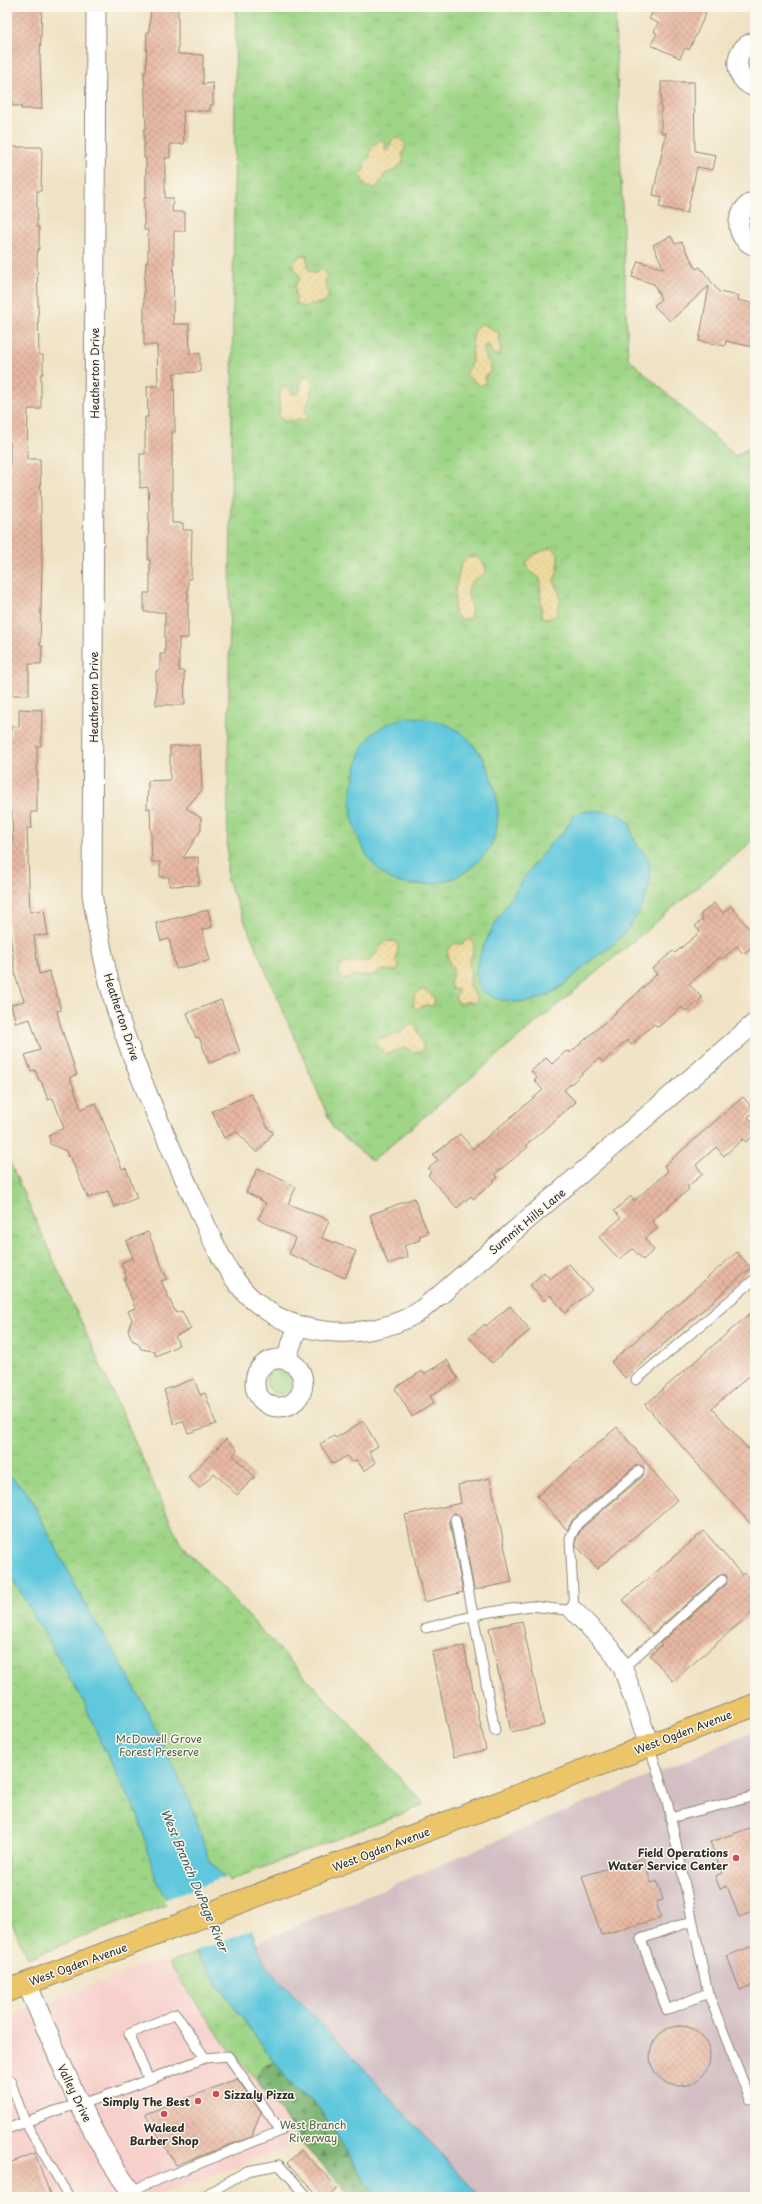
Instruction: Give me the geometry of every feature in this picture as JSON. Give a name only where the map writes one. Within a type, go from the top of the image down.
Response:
[{"type":"main road","name":"West Ogden Avenue","points":[[7,1991],[260,1896],[755,1705]]},
{"type":"street","name":"Heatherton Drive","points":[[96,7],[92,894],[102,951],[119,1016],[153,1109],[224,1263],[244,1291],[264,1308],[298,1326]]},
{"type":"street","points":[[755,42],[746,46],[740,52],[737,68],[744,82],[755,87]]},
{"type":"street","points":[[755,201],[742,211],[738,225],[744,239],[755,246]]},
{"type":"street","name":"Summit Hills Lane","points":[[298,1326],[331,1332],[350,1332],[384,1326],[418,1312],[557,1195],[730,1043],[755,1023]]},
{"type":"street","points":[[286,1359],[298,1326]]},
{"type":"street","points":[[574,1611],[612,1649],[623,1668],[649,1745]]},
{"type":"street","name":"Valley Drive","points":[[27,1984],[57,2055],[101,2143],[138,2192]]},
{"type":"lane","points":[[636,1380],[755,1279]]},
{"type":"lane","points":[[426,1628],[473,1616],[531,1606],[574,1611],[570,1538],[577,1524],[639,1470]]},
{"type":"lane","points":[[455,1519],[495,1731]]},
{"type":"lane","points":[[623,1668],[722,1580]]},
{"type":"lane","points":[[649,1745],[670,1818],[708,1993],[750,2099],[755,2097]]},
{"type":"lane","points":[[670,1818],[755,1796]]},
{"type":"lane","points":[[692,1921],[641,1939],[667,2010],[708,1993]]},
{"type":"lane","points":[[149,2080],[129,2034],[176,2014],[205,2058]]},
{"type":"lane","points":[[7,2129],[80,2103],[103,2098],[205,2058],[228,2056],[281,2131],[138,2192]]},
{"type":"lane","points":[[7,2081],[10,2080],[25,2122],[69,2197]]},
{"type":"lane","points":[[202,2197],[247,2171],[279,2165],[308,2197]]},
{"type":"shaded area","points":[[750,1733],[755,1745],[755,2197],[480,2197],[358,2062],[268,1969],[256,1943]]},
{"type":"shaded area","points":[[156,1961],[168,1963],[224,2042],[283,2115],[301,2143],[153,2197],[7,2197],[7,2018]]},
{"type":"green space","points":[[236,7],[620,7],[615,20],[628,358],[735,456],[755,445],[755,839],[372,1161],[333,1128],[227,880]]},
{"type":"green space","name":"McDowell Grove Forest Preserve","points":[[7,1156],[180,1543],[425,1805],[28,1958],[7,1913]]},
{"type":"green space","points":[[279,1368],[288,1372],[292,1381],[288,1390],[279,1394],[270,1390],[266,1381],[270,1372]]},
{"type":"green space","points":[[195,1953],[275,2062],[262,2067],[256,2080],[224,2042],[168,1963]]},
{"type":"green space","name":"West Branch Riverway","points":[[275,2062],[293,2087],[315,2102],[369,2186],[380,2197],[352,2197],[301,2143],[283,2115],[256,2080],[262,2067]]},
{"type":"sand","points":[[399,138],[406,145],[402,155],[404,162],[393,171],[385,174],[376,188],[366,187],[360,176],[364,170],[364,163],[370,157],[371,148],[381,139],[384,141],[385,150],[387,151],[393,140]]},
{"type":"sand","points":[[306,255],[309,271],[314,273],[323,270],[326,272],[325,285],[328,298],[323,303],[311,304],[302,307],[296,303],[295,286],[300,278],[293,265],[299,256]]},
{"type":"sand","points":[[483,324],[499,333],[501,350],[499,355],[495,355],[491,352],[489,345],[484,346],[484,353],[492,370],[485,376],[485,383],[480,386],[468,377],[466,373],[472,361],[474,334],[476,329]]},
{"type":"sand","points":[[305,377],[310,379],[312,385],[310,399],[305,408],[308,418],[304,420],[283,421],[279,416],[279,396],[281,389],[288,386],[293,394],[297,394],[300,391],[300,382]]},
{"type":"sand","points":[[552,547],[558,554],[558,569],[554,582],[561,598],[556,616],[547,619],[542,616],[540,601],[540,578],[530,572],[526,563],[533,555]]},
{"type":"sand","points":[[477,557],[484,564],[486,570],[485,573],[470,584],[469,587],[468,595],[471,610],[470,618],[460,620],[454,611],[455,591],[461,564],[466,558]]},
{"type":"sand","points":[[469,939],[473,941],[474,948],[469,965],[471,974],[469,985],[477,999],[474,1004],[468,1001],[459,1004],[455,998],[459,990],[452,989],[450,983],[454,970],[449,963],[447,951],[455,943],[462,944]]},
{"type":"sand","points":[[387,941],[396,941],[398,946],[396,960],[399,966],[397,971],[383,970],[369,976],[355,976],[347,979],[340,977],[339,971],[343,964],[371,960],[380,947]]},
{"type":"sand","points":[[423,989],[432,995],[435,1001],[432,1006],[426,1005],[416,1009],[413,1006],[415,994]]},
{"type":"sand","points":[[413,1025],[417,1028],[421,1041],[424,1045],[422,1052],[413,1052],[410,1049],[403,1048],[386,1054],[382,1049],[375,1046],[378,1039],[400,1033],[408,1026]]},
{"type":"water","points":[[408,717],[440,722],[457,730],[469,740],[480,753],[488,769],[494,787],[497,806],[497,824],[493,840],[485,854],[479,861],[460,875],[437,883],[420,885],[403,883],[395,881],[385,875],[376,867],[362,846],[357,835],[351,810],[351,794],[355,772],[363,747],[370,736],[382,727]]},
{"type":"water","points":[[588,811],[615,813],[624,817],[629,823],[635,841],[647,857],[650,872],[649,882],[647,893],[638,914],[617,941],[552,993],[532,1001],[521,1002],[499,1000],[487,994],[478,983],[476,976],[477,964],[483,947],[493,927],[519,886],[544,851],[562,834],[574,816]]},
{"type":"water","name":"West Branch DuPage River","points":[[7,1473],[27,1492],[92,1617],[118,1658],[143,1703],[191,1803],[208,1857],[243,1906],[256,1943],[268,1969],[358,2062],[480,2197],[380,2197],[369,2186],[315,2102],[293,2087],[202,1963],[156,1880],[138,1815],[102,1745],[84,1702],[7,1569]]},
{"type":"pier","points":[[225,1877],[245,1905],[253,1929],[193,1952],[164,1900]]},
{"type":"building","points":[[7,7],[42,7],[40,58],[42,109],[21,109],[21,106],[12,106],[11,83],[7,83]]},
{"type":"building","points":[[151,7],[178,7],[178,54],[203,55],[203,84],[213,83],[213,105],[210,105],[210,111],[183,111],[184,144],[170,144],[170,158],[165,158],[165,198],[173,198],[172,212],[185,212],[185,231],[174,231],[173,324],[189,324],[190,354],[200,353],[200,372],[174,373],[175,432],[172,432],[172,523],[183,523],[183,530],[192,530],[191,579],[188,579],[188,638],[179,638],[179,671],[184,671],[185,705],[156,705],[156,671],[160,671],[160,654],[165,654],[165,612],[144,612],[144,593],[150,593],[150,560],[148,560],[149,509],[148,487],[140,488],[140,454],[145,454],[145,417],[148,417],[147,386],[158,386],[157,345],[144,345],[144,287],[146,262],[148,262],[148,230],[144,230],[146,158],[144,158],[144,129],[146,129],[144,72],[146,72],[147,32],[149,32]]},
{"type":"building","points":[[655,7],[694,7],[706,13],[689,50],[685,48],[680,58],[651,45],[657,33],[654,32],[658,23],[649,19]]},
{"type":"building","points":[[661,82],[694,82],[695,151],[716,155],[713,170],[697,167],[687,213],[659,207],[662,197],[653,195],[666,133],[661,133]]},
{"type":"building","points":[[9,147],[42,147],[41,191],[37,191],[37,227],[39,227],[39,249],[37,253],[39,355],[43,355],[43,374],[41,374],[41,409],[28,409],[27,459],[40,459],[42,565],[40,646],[42,646],[41,664],[29,664],[29,695],[7,695],[7,472],[10,472],[10,442],[7,442],[7,164],[9,164]]},
{"type":"building","points":[[671,236],[675,244],[682,242],[696,269],[700,267],[719,292],[739,296],[738,300],[755,304],[755,337],[753,347],[726,341],[725,346],[699,341],[709,286],[670,321],[654,306],[661,299],[654,284],[632,277],[638,261],[664,269],[653,245]]},
{"type":"building","points":[[19,709],[42,710],[41,746],[37,746],[37,812],[31,812],[32,828],[27,828],[30,912],[44,910],[48,935],[34,936],[39,974],[49,971],[56,992],[61,1010],[57,1011],[60,1024],[77,1075],[70,1077],[81,1109],[96,1103],[122,1169],[126,1168],[137,1198],[114,1207],[108,1191],[88,1198],[70,1156],[68,1157],[66,1151],[50,1144],[49,1136],[52,1133],[64,1128],[53,1098],[48,1100],[41,1081],[39,1080],[35,1070],[31,1071],[25,1055],[40,1050],[30,1019],[16,1023],[11,1005],[24,1001],[16,978],[7,914],[7,845],[13,845],[12,812],[8,812],[7,740],[9,735],[11,735],[11,726],[19,727]]},
{"type":"building","points":[[200,745],[202,790],[186,808],[201,818],[201,830],[183,858],[198,857],[199,885],[169,886],[169,877],[160,877],[160,862],[152,862],[150,808],[147,809],[148,781],[170,780],[170,746]]},
{"type":"building","points":[[714,903],[723,913],[731,906],[755,936],[755,944],[743,954],[737,946],[722,959],[720,957],[689,984],[702,998],[691,1008],[685,1011],[682,1007],[658,1027],[654,1024],[631,1045],[627,1040],[603,1062],[600,1058],[564,1090],[576,1102],[526,1145],[528,1147],[495,1174],[498,1177],[490,1185],[473,1199],[471,1196],[457,1208],[428,1175],[431,1172],[428,1169],[438,1160],[433,1155],[460,1134],[473,1149],[543,1090],[534,1080],[537,1078],[531,1071],[546,1058],[552,1064],[565,1052],[569,1051],[570,1053],[633,997],[657,974],[652,969],[673,951],[675,953],[700,932],[695,926],[703,919],[700,915]]},
{"type":"building","points":[[208,910],[212,927],[202,930],[210,960],[176,969],[169,939],[161,941],[156,923]]},
{"type":"building","points":[[221,1000],[240,1052],[209,1063],[199,1037],[196,1038],[187,1013]]},
{"type":"building","points":[[251,1094],[268,1128],[273,1133],[257,1153],[237,1132],[224,1138],[212,1111]]},
{"type":"building","points":[[743,1097],[755,1111],[748,1117],[755,1125],[755,1134],[746,1142],[743,1139],[724,1156],[716,1147],[696,1165],[703,1174],[687,1187],[689,1189],[652,1221],[658,1228],[645,1239],[654,1250],[643,1260],[633,1249],[619,1259],[599,1237],[621,1218],[614,1211],[631,1196],[634,1201],[668,1171],[664,1166]]},
{"type":"building","points":[[258,1168],[296,1187],[288,1204],[329,1220],[322,1238],[356,1251],[345,1278],[289,1254],[295,1238],[258,1219],[266,1203],[246,1192]]},
{"type":"building","points":[[414,1198],[428,1233],[419,1236],[420,1240],[404,1246],[408,1257],[388,1264],[370,1215]]},
{"type":"building","points":[[148,1232],[167,1279],[161,1281],[176,1313],[182,1311],[191,1329],[175,1336],[179,1345],[156,1356],[154,1351],[141,1349],[138,1343],[132,1340],[128,1330],[132,1319],[128,1311],[135,1308],[124,1279],[127,1279],[121,1263],[133,1258],[126,1241]]},
{"type":"building","points":[[737,1252],[751,1268],[625,1378],[611,1362]]},
{"type":"building","points":[[569,1264],[592,1290],[565,1313],[550,1295],[544,1301],[530,1285],[544,1272],[550,1279]]},
{"type":"building","points":[[510,1306],[530,1330],[492,1363],[469,1337],[485,1324],[486,1326]]},
{"type":"building","points":[[755,1309],[755,1371],[712,1408],[755,1457],[755,1529],[645,1405]]},
{"type":"building","points":[[447,1360],[458,1379],[430,1396],[434,1403],[412,1417],[395,1388],[422,1371],[424,1374]]},
{"type":"building","points":[[194,1379],[200,1395],[205,1393],[216,1424],[188,1433],[183,1421],[174,1424],[164,1390]]},
{"type":"building","points":[[363,1421],[378,1446],[369,1452],[376,1463],[364,1471],[357,1460],[352,1463],[347,1456],[333,1464],[320,1444],[334,1436],[336,1438]]},
{"type":"building","points":[[617,1427],[677,1500],[597,1569],[576,1545],[576,1539],[582,1528],[643,1476],[644,1467],[641,1465],[635,1466],[573,1519],[567,1530],[537,1496]]},
{"type":"building","points":[[226,1439],[237,1450],[233,1455],[255,1477],[237,1495],[214,1473],[200,1488],[188,1477]]},
{"type":"building","points":[[490,1478],[512,1582],[474,1590],[461,1518],[454,1513],[449,1520],[463,1592],[424,1602],[405,1515],[461,1503],[458,1485]]},
{"type":"building","points":[[704,1531],[742,1575],[744,1573],[755,1586],[755,1610],[673,1681],[650,1655],[662,1645],[660,1643],[726,1584],[727,1576],[724,1574],[718,1576],[652,1634],[623,1600]]},
{"type":"building","points":[[522,1621],[544,1725],[511,1732],[489,1628]]},
{"type":"building","points":[[464,1646],[486,1750],[454,1757],[432,1652]]},
{"type":"building","name":"Field Operations Water Service Center","points":[[750,1828],[755,1842],[755,1911],[739,1917],[727,1886],[720,1889],[715,1876],[722,1873],[710,1842]]},
{"type":"building","points":[[644,1858],[651,1883],[657,1881],[663,1900],[656,1902],[661,1918],[601,1935],[582,1876]]},
{"type":"building","points":[[755,1945],[755,1984],[740,1990],[727,1956]]},
{"type":"building","points":[[680,2026],[697,2031],[705,2039],[710,2056],[705,2073],[697,2081],[680,2086],[663,2081],[655,2073],[650,2056],[655,2039],[663,2031]]},
{"type":"building","points":[[237,2079],[261,2112],[251,2137],[176,2165],[145,2114]]},
{"type":"building","points":[[301,2150],[338,2188],[328,2197],[320,2197],[287,2163]]},
{"type":"building","points":[[35,2153],[51,2197],[7,2197],[7,2164]]},
{"type":"place","name":"Field Operations Water Service Center","points":[[736,1858]]},
{"type":"place","name":"Sizzaly Pizza","points":[[216,2094]]},
{"type":"place","name":"Simply The Best","points":[[198,2101]]},
{"type":"place","name":"Waleed Barber Shop","points":[[164,2114]]}]
